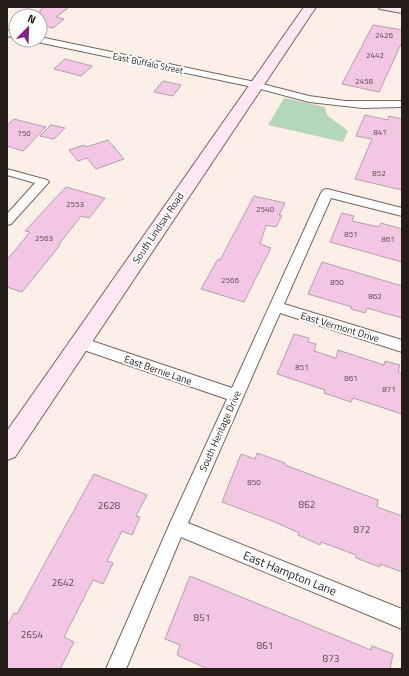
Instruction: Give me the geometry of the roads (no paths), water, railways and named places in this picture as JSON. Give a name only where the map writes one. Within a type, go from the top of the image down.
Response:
[{"type":"main road","name":"South Lindsay Road","points":[[7,450],[255,85],[310,7]]},
{"type":"main road","points":[[384,7],[402,10]]},
{"type":"street","name":"East Buffalo Street","points":[[48,42],[255,85],[277,93],[324,103],[355,106],[402,103]]},
{"type":"street","points":[[7,172],[43,182],[7,221]]},
{"type":"street","name":"South Heritage Drive","points":[[116,669],[177,527],[277,308],[327,193],[402,212]]},
{"type":"street","name":"East Vermont Drive","points":[[277,308],[402,346]]},
{"type":"street","name":"East Bernie Lane","points":[[80,344],[236,396]]},
{"type":"street","name":"East Hampton Lane","points":[[177,527],[402,619]]}]
